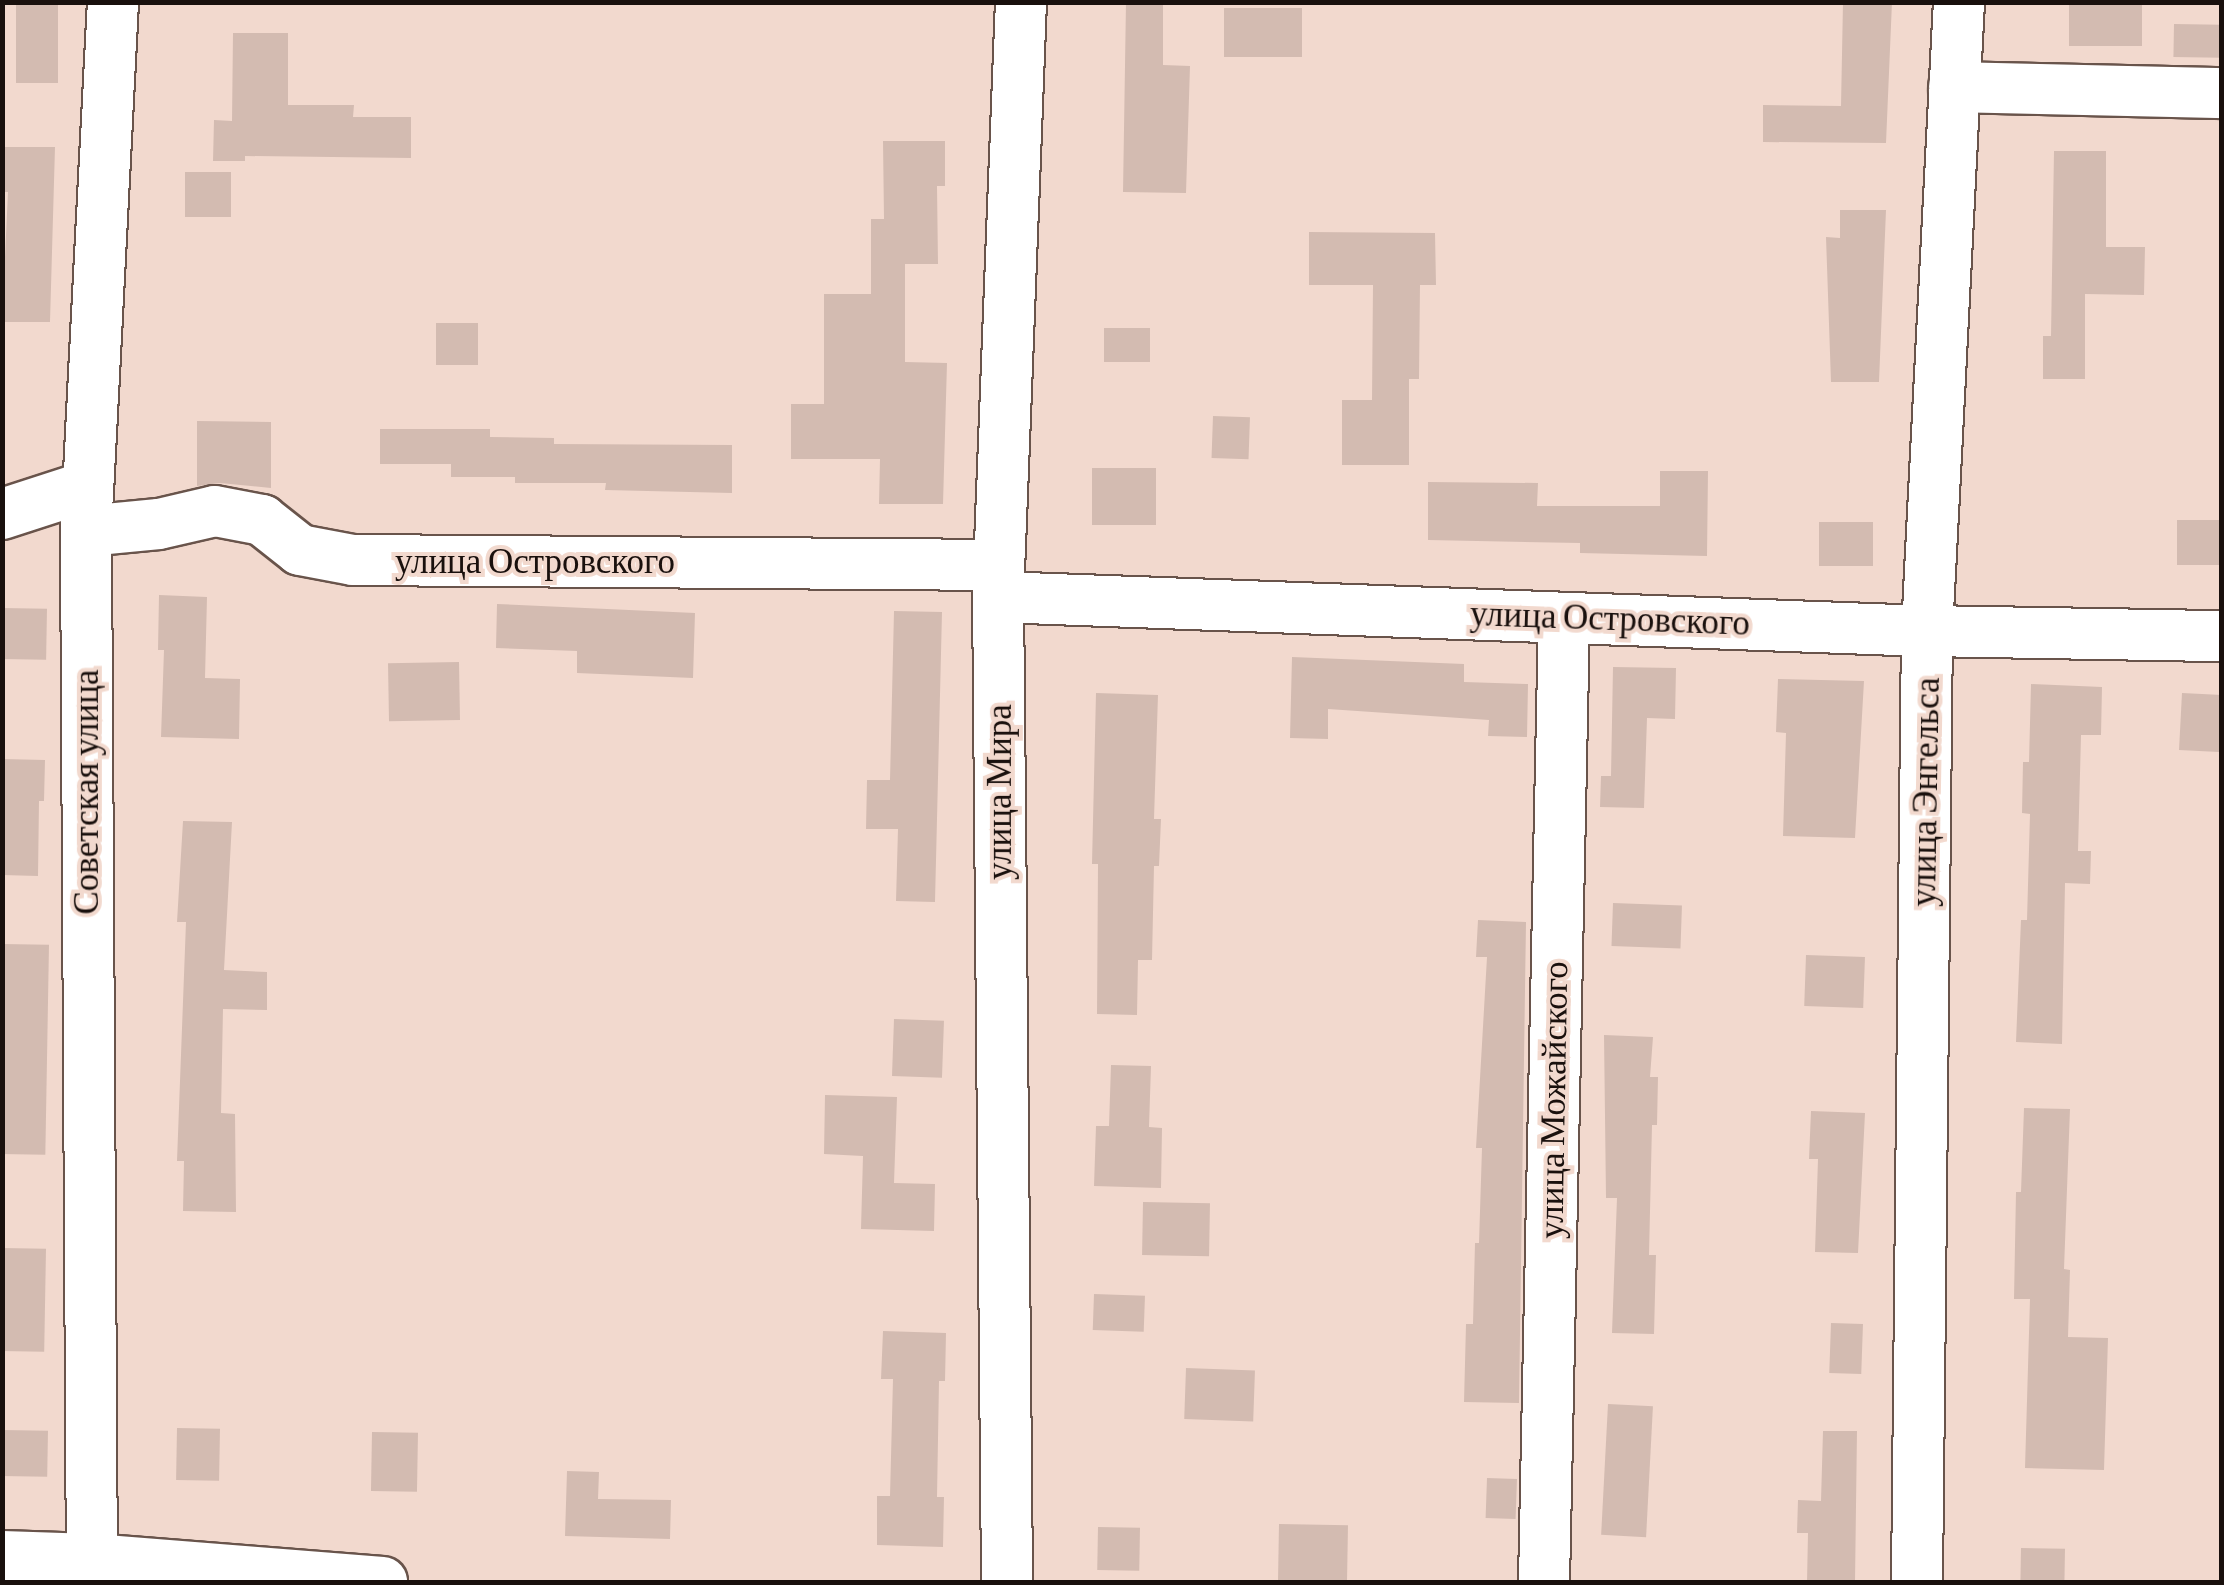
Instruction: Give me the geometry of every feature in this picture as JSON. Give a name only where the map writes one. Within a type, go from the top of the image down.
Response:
[{"type":"street","name":"Советская улица","points":[[92,1571],[87,508],[113,2]]},
{"type":"street","name":"улица Мира","points":[[1007,1582],[999,581],[1021,2]]},
{"type":"street","name":"улица Энгельса","points":[[1916,1582],[1928,631],[1959,2]]},
{"type":"street","points":[[1954,87],[2222,93]]},
{"type":"street","name":"улица Островского","points":[[2,514],[87,508],[159,524],[215,511],[262,520],[300,550],[353,560],[999,581],[1564,618],[1928,631],[2222,636]]},
{"type":"street","name":"улица Можайского","points":[[1544,1582],[1564,618]]},
{"type":"street","points":[[2,1556],[92,1571],[382,1582]]},
{"type":"building","points":[[16,2],[58,2],[58,83],[16,83]]},
{"type":"building","points":[[1126,2],[1163,2],[1163,65],[1190,66],[1186,193],[1123,192]]},
{"type":"building","points":[[1843,2],[1892,2],[1886,143],[1763,142],[1763,105],[1841,106]]},
{"type":"building","points":[[2069,2],[2142,2],[2142,46],[2069,46]]},
{"type":"building","points":[[1224,8],[1302,8],[1302,57],[1224,57]]},
{"type":"building","points":[[2174,24],[2221,25],[2220,58],[2173,57]]},
{"type":"building","points":[[233,33],[288,33],[288,105],[354,105],[353,117],[411,117],[411,158],[245,156],[245,161],[213,161],[214,120],[232,121]]},
{"type":"building","points":[[883,141],[945,141],[945,186],[937,186],[938,264],[905,264],[905,362],[947,363],[943,504],[879,504],[880,459],[791,459],[791,404],[824,404],[824,294],[871,294],[871,219],[884,219]]},
{"type":"building","points":[[2,147],[55,147],[50,322],[2,322],[8,192],[2,192]]},
{"type":"building","points":[[2054,151],[2106,151],[2106,247],[2145,247],[2144,295],[2085,294],[2085,379],[2043,379],[2043,336],[2051,336]]},
{"type":"building","points":[[185,172],[231,172],[231,217],[185,217]]},
{"type":"building","points":[[1840,210],[1886,210],[1879,382],[1831,382],[1826,237],[1840,238]]},
{"type":"building","points":[[1309,232],[1435,233],[1436,285],[1420,285],[1419,379],[1409,379],[1409,465],[1342,465],[1342,400],[1372,400],[1373,285],[1309,285]]},
{"type":"building","points":[[436,323],[478,323],[478,365],[436,365]]},
{"type":"building","points":[[1104,328],[1150,328],[1150,362],[1104,362]]},
{"type":"building","points":[[1213,416],[1250,417],[1249,459],[1212,458]]},
{"type":"building","points":[[197,421],[271,422],[271,488],[220,483],[197,486]]},
{"type":"building","points":[[380,429],[490,429],[490,437],[554,438],[554,444],[732,445],[732,493],[605,490],[606,483],[515,483],[515,477],[451,477],[451,464],[380,464]]},
{"type":"building","points":[[1092,468],[1156,468],[1156,525],[1092,525]]},
{"type":"building","points":[[1660,471],[1708,471],[1707,556],[1580,553],[1580,543],[1428,540],[1428,482],[1538,483],[1537,506],[1660,506]]},
{"type":"building","points":[[2177,520],[2222,520],[2222,565],[2177,565]]},
{"type":"building","points":[[1819,522],[1873,522],[1873,566],[1819,566]]},
{"type":"building","points":[[159,595],[207,597],[205,678],[240,679],[239,739],[161,737],[164,650],[158,650]]},
{"type":"building","points":[[497,604],[695,613],[693,678],[577,673],[577,651],[496,648]]},
{"type":"building","points":[[2,608],[47,609],[46,660],[2,659]]},
{"type":"building","points":[[894,611],[942,612],[935,902],[896,901],[898,829],[866,829],[867,780],[890,780]]},
{"type":"building","points":[[1292,657],[1464,664],[1464,682],[1528,684],[1527,737],[1488,736],[1489,720],[1328,709],[1328,739],[1290,738]]},
{"type":"building","points":[[459,662],[460,720],[389,721],[388,663]]},
{"type":"building","points":[[1613,667],[1676,668],[1675,719],[1647,718],[1644,808],[1600,807],[1601,776],[1611,776]]},
{"type":"building","points":[[1778,679],[1864,681],[1855,838],[1783,836],[1786,733],[1776,732]]},
{"type":"building","points":[[2031,684],[2102,687],[2101,735],[2081,735],[2078,851],[2091,851],[2090,884],[2065,883],[2062,1044],[2016,1042],[2021,920],[2027,920],[2030,814],[2022,813],[2023,762],[2029,762]]},
{"type":"building","points":[[1096,693],[1158,695],[1154,819],[1161,819],[1159,866],[1154,866],[1152,960],[1138,960],[1137,1015],[1097,1014],[1098,864],[1092,864]]},
{"type":"building","points":[[2182,693],[2222,695],[2219,752],[2179,750]]},
{"type":"building","points":[[2,759],[45,760],[44,801],[39,801],[38,876],[2,875]]},
{"type":"building","points":[[183,821],[232,822],[224,970],[267,972],[267,1010],[223,1009],[221,1113],[235,1114],[236,1212],[183,1211],[184,1161],[177,1161],[186,922],[177,922]]},
{"type":"building","points":[[1613,903],[1682,905],[1680,948],[1611,946]]},
{"type":"building","points":[[1478,920],[1526,922],[1519,1403],[1464,1402],[1466,1324],[1473,1324],[1475,1243],[1479,1243],[1482,1148],[1476,1148],[1487,957],[1476,957]]},
{"type":"building","points":[[2,944],[49,945],[45,1155],[2,1154]]},
{"type":"building","points":[[1806,955],[1865,957],[1863,1008],[1804,1006]]},
{"type":"building","points":[[894,1019],[944,1021],[942,1078],[892,1076]]},
{"type":"building","points":[[1604,1035],[1653,1037],[1650,1077],[1658,1077],[1657,1125],[1652,1125],[1649,1255],[1656,1255],[1654,1334],[1612,1333],[1617,1198],[1606,1198]]},
{"type":"building","points":[[1111,1065],[1151,1066],[1149,1127],[1162,1128],[1161,1188],[1094,1186],[1096,1126],[1109,1126]]},
{"type":"building","points":[[825,1095],[897,1097],[894,1183],[935,1184],[934,1231],[861,1229],[863,1156],[824,1154]]},
{"type":"building","points":[[2024,1108],[2070,1109],[2064,1269],[2070,1270],[2068,1337],[2108,1338],[2104,1470],[2025,1468],[2030,1299],[2014,1299],[2016,1192],[2021,1192]]},
{"type":"building","points":[[1811,1111],[1865,1113],[1858,1253],[1815,1252],[1818,1159],[1809,1159]]},
{"type":"building","points":[[1143,1202],[1210,1203],[1209,1256],[1142,1255]]},
{"type":"building","points":[[2,1248],[46,1249],[44,1352],[2,1351]]},
{"type":"building","points":[[1094,1294],[1145,1296],[1144,1332],[1093,1330]]},
{"type":"building","points":[[1831,1323],[1863,1324],[1861,1374],[1829,1373]]},
{"type":"building","points":[[883,1331],[946,1333],[945,1381],[939,1381],[937,1497],[944,1497],[943,1547],[877,1545],[877,1496],[890,1496],[893,1379],[881,1379]]},
{"type":"building","points":[[1186,1368],[1255,1370],[1253,1421],[1184,1419]]},
{"type":"building","points":[[1608,1404],[1653,1406],[1646,1537],[1601,1535]]},
{"type":"building","points":[[177,1428],[220,1429],[219,1481],[176,1480]]},
{"type":"building","points":[[2,1430],[48,1431],[47,1477],[2,1476]]},
{"type":"building","points":[[1823,1431],[1857,1431],[1855,1582],[1807,1582],[1808,1533],[1797,1533],[1798,1500],[1821,1501]]},
{"type":"building","points":[[372,1432],[418,1433],[417,1492],[371,1491]]},
{"type":"building","points":[[567,1471],[599,1472],[598,1499],[671,1500],[670,1539],[565,1536]]},
{"type":"building","points":[[1487,1478],[1517,1479],[1516,1519],[1486,1518]]},
{"type":"building","points":[[1279,1524],[1348,1525],[1347,1582],[1278,1582]]},
{"type":"building","points":[[1098,1527],[1140,1528],[1139,1571],[1097,1570]]},
{"type":"building","points":[[2021,1548],[2065,1549],[2064,1582],[2020,1582]]}]
